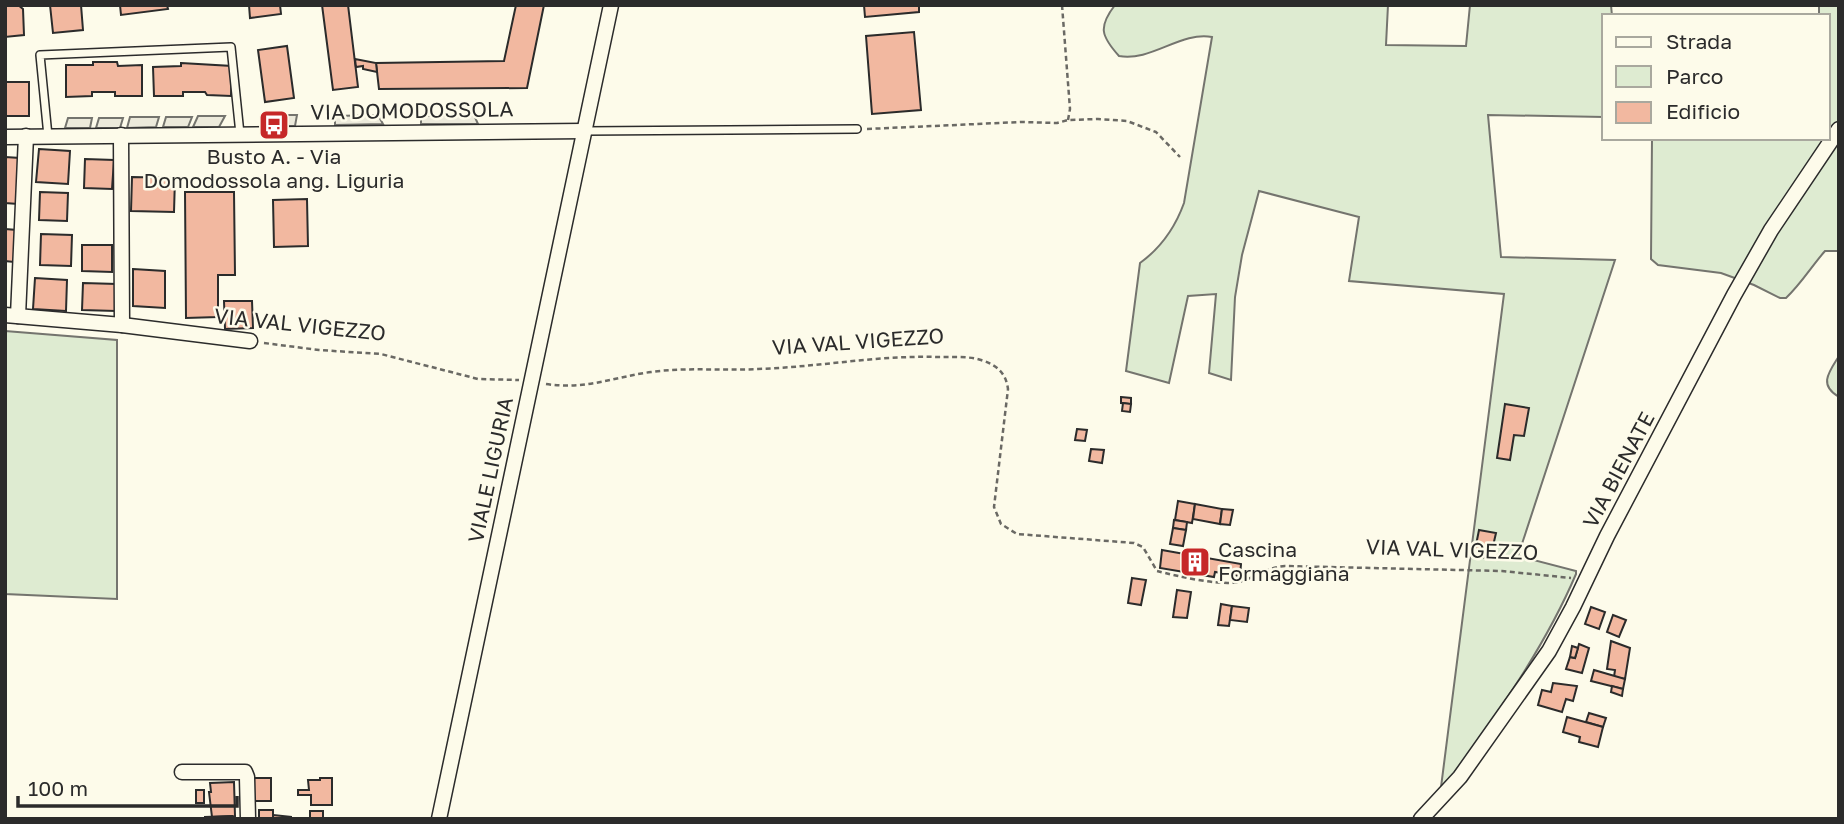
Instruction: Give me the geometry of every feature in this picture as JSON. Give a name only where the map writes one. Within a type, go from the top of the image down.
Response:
[{"type":"street","name":"VIALE LIGURIA","points":[[439,819],[611,5]]},
{"type":"street","name":"VIA BIENATE","points":[[1421,819],[1460,776],[1531,678],[1558,635],[1734,295],[1771,230],[1839,129]]},
{"type":"street","name":"VIA DOMODOSSOLA","points":[[5,137],[584,131]]},
{"type":"street","points":[[121,135],[122,326]]},
{"type":"street","points":[[12,316],[26,136]]},
{"type":"street","name":"VIA VAL VIGEZZO","points":[[12,316],[250,341]]},
{"type":"street","points":[[182,772],[245,772],[248,819]]},
{"type":"lane","points":[[48,136],[40,55],[231,47],[240,134]]},
{"type":"lane","points":[[584,131],[857,129]]},
{"type":"path","points":[[1062,5],[1070,109],[1068,120]]},
{"type":"path","points":[[857,129],[1057,123],[1098,119],[1128,121],[1156,132],[1180,156]]},
{"type":"path","name":"VIA VAL VIGEZZO","points":[[250,341],[293,348],[381,354],[478,379],[531,381],[568,387],[650,372],[684,369],[758,369],[925,356],[982,360],[1002,372],[1007,380],[994,507],[1001,524],[1017,534],[1134,543],[1145,550],[1157,571],[1229,583],[1285,566],[1503,571],[1586,581]]},
{"type":"green space","points":[[1115,5],[1388,5],[1386,45],[1466,46],[1470,5],[1611,5],[1612,14],[1602,14],[1602,117],[1488,115],[1501,257],[1615,260],[1518,556],[1576,571],[1576,574],[1531,660],[1440,795],[1504,294],[1349,281],[1359,217],[1259,191],[1242,255],[1235,297],[1231,380],[1209,373],[1216,294],[1188,296],[1169,383],[1126,371],[1140,263],[1167,236],[1184,203],[1212,37],[1189,38],[1143,55],[1119,56],[1105,37],[1106,19]]},
{"type":"green space","points":[[1819,5],[1839,5],[1839,251],[1825,251],[1786,298],[1780,298],[1721,273],[1658,265],[1651,259],[1652,140],[1830,140],[1830,14],[1819,14]]},
{"type":"green space","points":[[5,331],[117,340],[117,599],[5,594]]},
{"type":"green space","points":[[1839,356],[1839,397],[1829,388],[1827,378]]},
{"type":"shaded area","points":[[279,115],[297,115],[295,126],[276,126]]},
{"type":"shaded area","points":[[378,115],[383,124],[335,125],[335,116]]},
{"type":"shaded area","points":[[474,115],[478,124],[421,124],[421,116]]},
{"type":"shaded area","points":[[198,116],[225,116],[219,127],[193,127]]},
{"type":"shaded area","points":[[130,117],[159,117],[156,127],[127,128]]},
{"type":"shaded area","points":[[166,117],[192,117],[188,127],[163,127]]},
{"type":"shaded area","points":[[68,118],[92,118],[90,128],[65,128]]},
{"type":"shaded area","points":[[99,118],[123,118],[120,128],[96,128]]},
{"type":"building","points":[[5,5],[18,5],[23,9],[24,35],[5,37]]},
{"type":"building","points":[[50,5],[81,5],[83,30],[53,33]]},
{"type":"building","points":[[120,5],[167,5],[168,9],[121,15]]},
{"type":"building","points":[[249,5],[280,5],[281,14],[250,18]]},
{"type":"building","points":[[322,5],[348,5],[358,87],[333,90]]},
{"type":"building","points":[[516,5],[544,5],[527,88],[379,89],[376,63],[504,61]]},
{"type":"building","points":[[864,5],[919,5],[919,12],[865,17]]},
{"type":"building","points":[[914,32],[921,110],[872,114],[866,36]]},
{"type":"building","points":[[287,46],[294,98],[265,102],[258,50]]},
{"type":"building","points":[[355,59],[376,63],[377,72],[363,69],[363,66],[356,67]]},
{"type":"building","points":[[93,62],[117,62],[118,66],[142,65],[142,96],[115,96],[115,92],[92,92],[92,96],[66,97],[66,65],[93,65]]},
{"type":"building","points":[[181,63],[232,66],[231,96],[183,92],[183,96],[154,96],[153,67],[181,66]]},
{"type":"building","points":[[5,82],[29,82],[29,116],[5,116]]},
{"type":"building","points":[[39,149],[70,151],[68,184],[36,182]]},
{"type":"building","points":[[5,157],[20,158],[18,204],[5,203]]},
{"type":"building","points":[[85,159],[114,160],[112,189],[84,188]]},
{"type":"building","points":[[132,177],[175,178],[174,212],[131,211]]},
{"type":"building","points":[[40,192],[68,193],[67,221],[39,220]]},
{"type":"building","points":[[185,192],[234,192],[235,275],[218,275],[218,317],[186,318]]},
{"type":"building","points":[[307,199],[308,246],[274,247],[273,200]]},
{"type":"building","points":[[5,229],[17,230],[14,262],[5,261]]},
{"type":"building","points":[[41,234],[72,235],[71,266],[40,265]]},
{"type":"building","points":[[82,245],[112,245],[112,272],[82,271]]},
{"type":"building","points":[[133,269],[165,271],[165,308],[133,306]]},
{"type":"building","points":[[35,278],[67,280],[66,311],[33,309]]},
{"type":"building","points":[[83,283],[117,284],[116,311],[82,310]]},
{"type":"building","points":[[224,301],[252,301],[253,328],[225,329]]},
{"type":"building","points":[[1121,397],[1131,398],[1131,404],[1121,403]]},
{"type":"building","points":[[1123,403],[1131,404],[1130,412],[1122,411]]},
{"type":"building","points":[[1505,404],[1529,408],[1524,436],[1514,435],[1510,460],[1497,458]]},
{"type":"building","points":[[1077,429],[1087,430],[1085,441],[1075,440]]},
{"type":"building","points":[[1091,449],[1104,450],[1102,463],[1089,461]]},
{"type":"building","points":[[1178,501],[1195,504],[1192,523],[1175,520]]},
{"type":"building","points":[[1195,504],[1222,509],[1220,524],[1193,519]]},
{"type":"building","points":[[1222,509],[1233,510],[1230,525],[1220,524]]},
{"type":"building","points":[[1174,520],[1187,522],[1186,530],[1173,528]]},
{"type":"building","points":[[1173,528],[1186,530],[1183,546],[1170,544]]},
{"type":"building","points":[[1479,530],[1496,533],[1490,559],[1474,555]]},
{"type":"building","name":"Cascina Formaggiana","points":[[1162,550],[1241,564],[1240,576],[1215,572],[1214,577],[1160,568]]},
{"type":"building","points":[[1132,578],[1146,580],[1141,605],[1128,603]]},
{"type":"building","points":[[1177,590],[1191,592],[1187,618],[1173,617]]},
{"type":"building","points":[[1221,604],[1232,606],[1229,626],[1218,625]]},
{"type":"building","points":[[1232,606],[1249,608],[1247,622],[1230,620]]},
{"type":"building","points":[[1591,607],[1605,612],[1599,629],[1585,624]]},
{"type":"building","points":[[1613,615],[1626,620],[1619,637],[1607,632]]},
{"type":"building","points":[[1611,641],[1630,648],[1625,679],[1614,677],[1615,670],[1607,669]]},
{"type":"building","points":[[1579,644],[1589,648],[1582,673],[1566,669],[1570,657],[1575,658]]},
{"type":"building","points":[[1572,646],[1578,648],[1575,658],[1570,657]]},
{"type":"building","points":[[1594,670],[1625,679],[1623,689],[1591,681]]},
{"type":"building","points":[[1553,683],[1577,686],[1573,701],[1566,699],[1562,712],[1538,705],[1542,690],[1551,692]]},
{"type":"building","points":[[1612,686],[1623,689],[1622,696],[1611,692]]},
{"type":"building","points":[[1589,713],[1606,718],[1603,727],[1586,722]]},
{"type":"building","points":[[1567,717],[1603,727],[1598,747],[1579,742],[1580,737],[1563,732]]},
{"type":"building","points":[[253,778],[271,778],[271,801],[253,801]]},
{"type":"building","points":[[332,778],[332,805],[311,805],[311,795],[298,795],[298,790],[309,790],[308,780]]},
{"type":"building","points":[[234,782],[235,816],[212,817],[210,783]]},
{"type":"building","points":[[196,790],[204,790],[204,803],[196,803]]},
{"type":"building","points":[[259,810],[273,810],[273,819],[259,819]]},
{"type":"building","points":[[310,811],[323,811],[323,818],[310,819]]},
{"type":"building","points":[[273,815],[291,817],[291,819],[273,819]]},
{"type":"building","points":[[232,816],[232,819],[205,819],[205,817]]},
{"type":"place","name":"Busto A. - Via Domodossola ang. Liguria","points":[[274,125]]},
{"type":"place","name":"Cascina Formaggiana","points":[[1195,562]]}]
